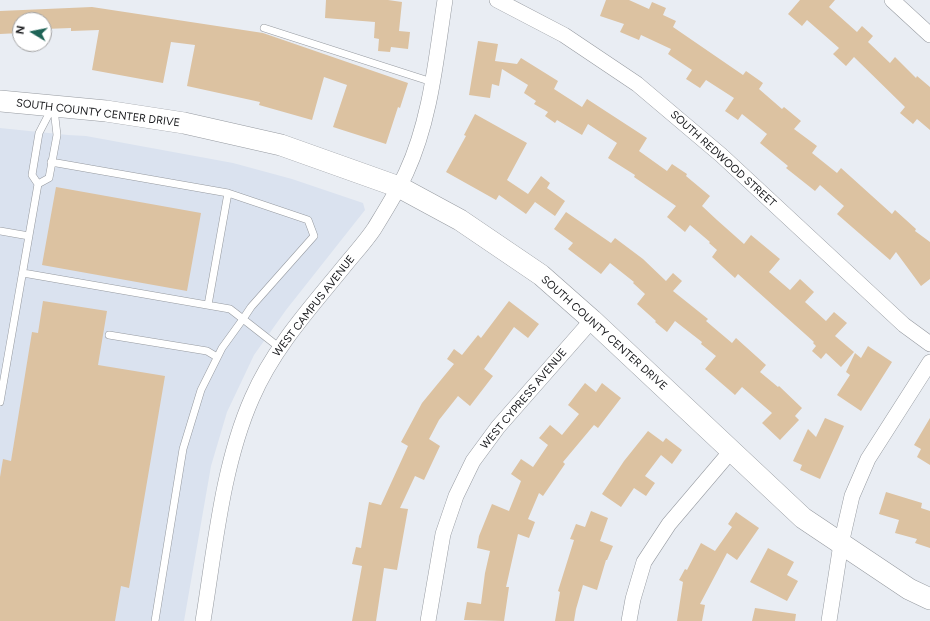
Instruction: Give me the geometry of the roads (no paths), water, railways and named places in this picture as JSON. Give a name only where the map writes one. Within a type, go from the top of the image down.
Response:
[{"type":"street","name":"WEST CAMPUS AVENUE","points":[[204,621],[226,481],[238,435],[252,397],[272,359],[296,326],[373,231],[407,172],[419,140],[430,100],[445,0]]},
{"type":"street","name":"SOUTH REDWOOD STREET","points":[[497,0],[564,35],[637,84],[721,155],[904,325],[930,344]]},
{"type":"street","points":[[892,0],[930,35]]},
{"type":"street","name":"SOUTH COUNTY CENTER DRIVE","points":[[0,101],[106,111],[184,123],[281,145],[399,187],[466,224],[541,276],[592,320],[803,518],[909,589],[930,599]]},
{"type":"street","name":"WEST CYPRESS AVENUE","points":[[428,621],[443,534],[456,496],[473,460],[498,427],[592,320]]},
{"type":"street","points":[[829,621],[841,544],[852,496],[868,459],[930,362]]},
{"type":"street","points":[[629,621],[633,599],[644,562],[669,524],[731,451]]},
{"type":"lane","points":[[264,28],[432,82]]},
{"type":"lane","points":[[38,184],[49,178],[57,135],[53,106]]},
{"type":"lane","points":[[0,402],[2,375],[23,273],[38,184],[32,175],[39,132],[53,106]]},
{"type":"lane","points":[[51,162],[228,193],[308,220],[314,236],[251,307],[222,348],[201,390],[183,449],[155,621]]},
{"type":"lane","points":[[208,305],[228,193]]},
{"type":"lane","points":[[0,231],[29,236]]},
{"type":"lane","points":[[23,273],[230,309],[280,348]]},
{"type":"lane","points":[[109,335],[207,351],[217,357]]}]
